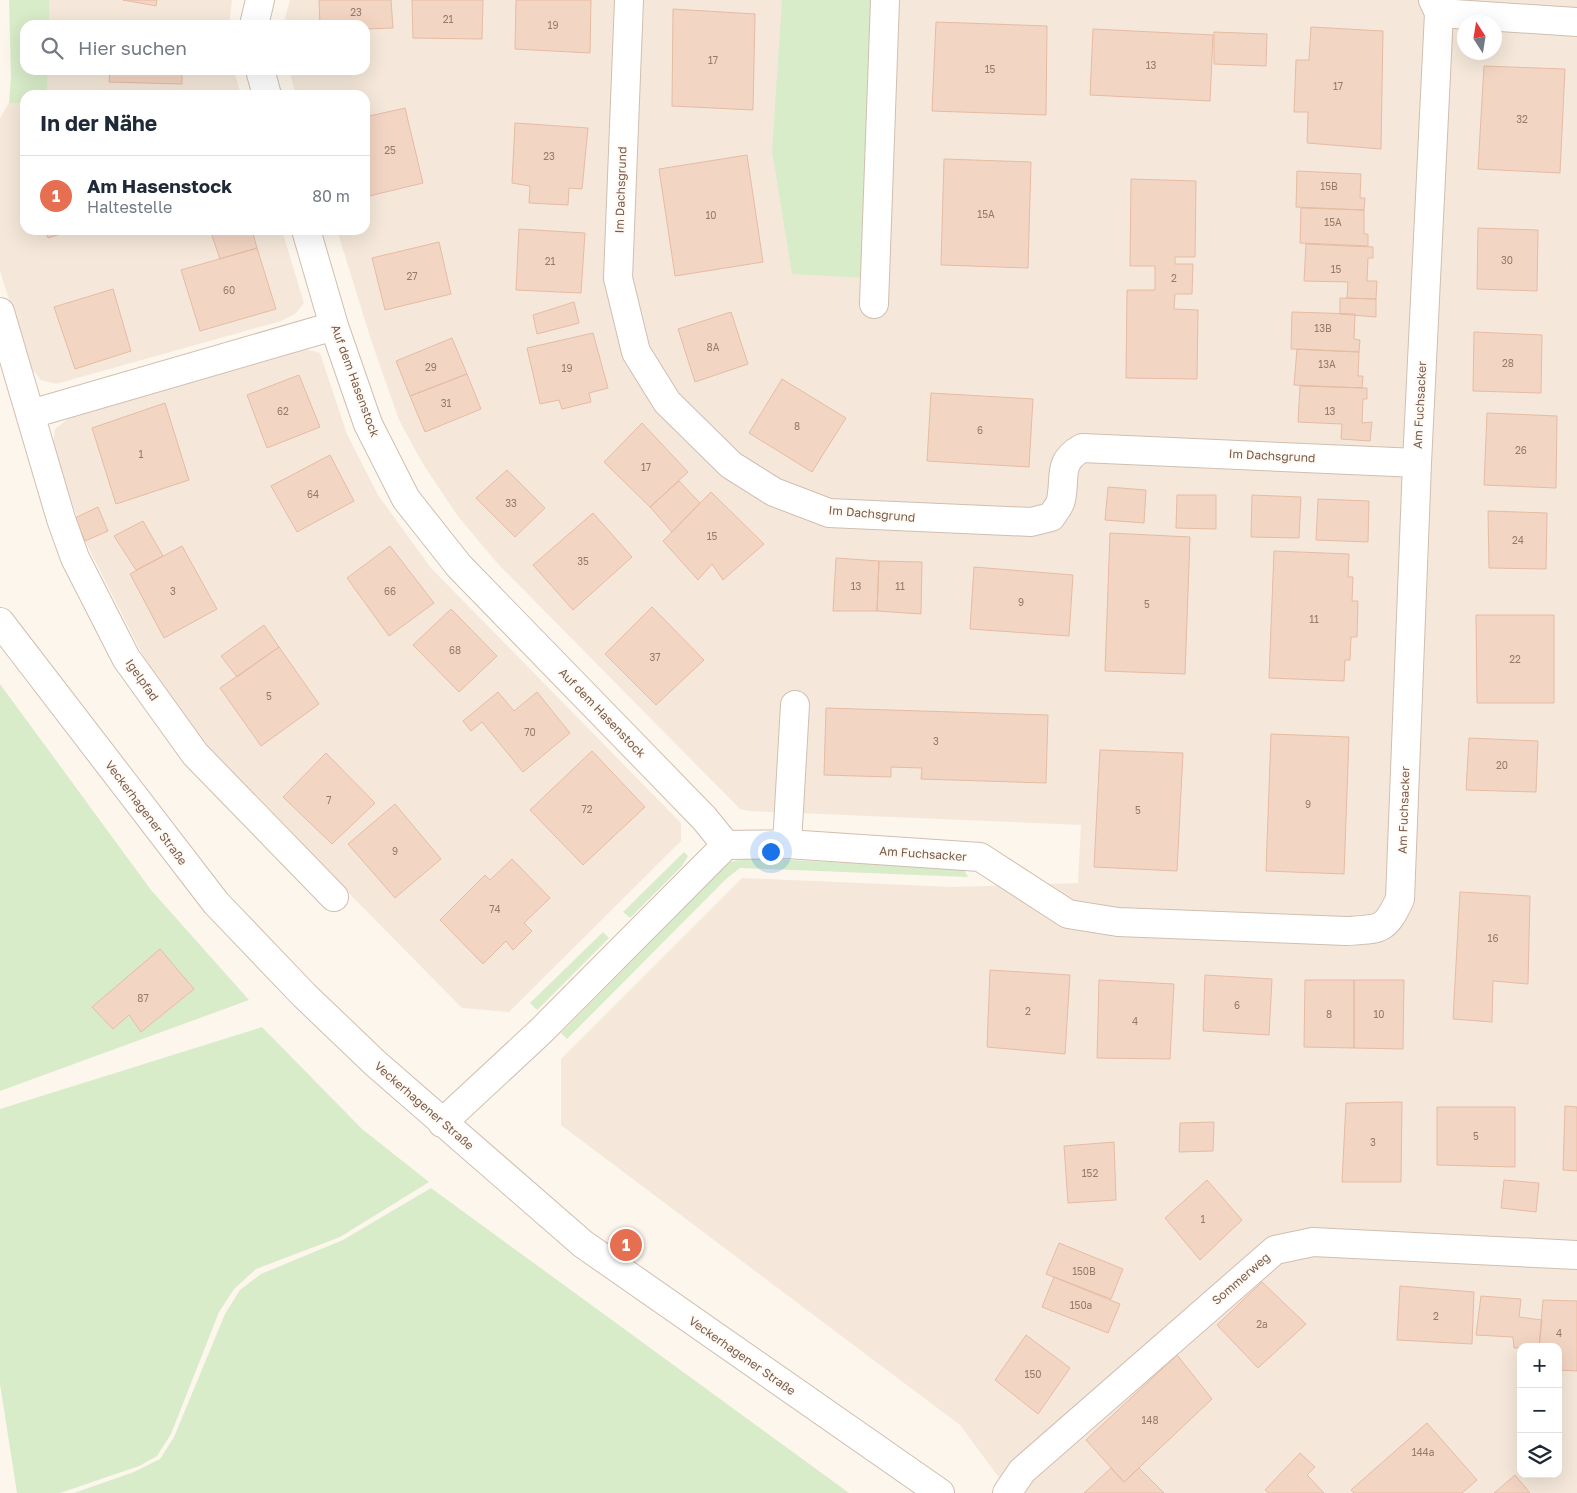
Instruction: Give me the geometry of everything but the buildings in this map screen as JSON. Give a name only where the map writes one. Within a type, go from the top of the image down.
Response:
[{"type":"street","points":[[255,20],[260,0]]},
{"type":"street","name":"Im Dachsgrund","points":[[629,0],[618,278],[636,352],[667,402],[731,464],[774,492],[829,513],[1031,522],[1051,517],[1061,501],[1062,474],[1070,455],[1082,448],[1417,463]]},
{"type":"street","points":[[874,304],[885,0]]},
{"type":"street","points":[[1436,7],[1577,22]]},
{"type":"street","name":"Am Fuchsacker","points":[[726,845],[787,844],[980,857],[1068,914],[1101,919],[1346,931],[1376,930],[1390,920],[1400,899],[1436,7]]},
{"type":"street","points":[[261,75],[266,90]]},
{"type":"street","name":"Auf dem Hasenstock","points":[[307,235],[334,326],[368,424],[406,499],[459,566],[704,818],[726,845]]},
{"type":"street","name":"Igelpfad","points":[[0,312],[61,519],[75,558],[126,658],[195,754],[334,897]]},
{"type":"street","points":[[31,414],[334,326]]},
{"type":"street","name":"Veckerhagener Straße","points":[[0,622],[216,903],[304,995],[442,1123],[583,1244],[940,1493]]},
{"type":"street","points":[[787,844],[795,705]]},
{"type":"street","points":[[442,1123],[541,1031],[726,845]]},
{"type":"street","name":"Sommerweg","points":[[1007,1493],[1022,1471],[1275,1250],[1313,1242],[1577,1255]]},
{"type":"shaded area","points":[[49,0],[232,0],[230,20],[49,20]]},
{"type":"shaded area","points":[[290,0],[1577,0],[1577,1493],[1023,1493],[997,1475],[960,1425],[561,1125],[561,1059],[742,878],[953,887],[1078,883],[1081,825],[749,811],[740,809],[498,564],[457,515],[423,464],[399,420],[371,340],[339,235],[370,235],[370,90],[295,90],[290,75],[370,75],[370,20],[284,20]]},
{"type":"shaded area","points":[[48,75],[235,75],[240,90],[47,90]]},
{"type":"shaded area","points":[[9,103],[20,104],[20,235],[284,235],[304,303],[295,314],[281,321],[56,384],[41,380],[30,366],[0,271],[0,118]]},
{"type":"shaded area","points":[[309,350],[320,353],[347,434],[378,495],[431,568],[681,823],[681,841],[509,1012],[462,1008],[206,748],[142,654],[85,541],[53,446],[55,429],[69,418],[297,351]]},
{"type":"green space","points":[[9,0],[49,0],[49,20],[20,20],[20,75],[48,75],[47,90],[20,90],[20,104],[9,103],[11,76]]},
{"type":"green space","points":[[782,0],[875,0],[865,278],[792,274],[772,151]]},
{"type":"green space","points":[[0,684],[151,890],[249,1000],[0,1091]]},
{"type":"green space","points":[[684,852],[688,856],[682,866],[630,918],[623,912]]},
{"type":"green space","points":[[748,858],[958,868],[964,870],[968,877],[740,868],[726,879],[567,1039],[561,1033],[719,872],[730,862]]},
{"type":"green space","points":[[603,932],[609,938],[537,1010],[530,1003]]},
{"type":"green space","points":[[262,1027],[362,1129],[429,1182],[340,1237],[256,1269],[234,1289],[219,1312],[171,1434],[157,1456],[139,1466],[60,1493],[17,1493],[0,1384],[0,1109]]},
{"type":"green space","points":[[431,1188],[849,1493],[74,1493],[134,1472],[160,1459],[174,1437],[225,1314],[240,1290],[261,1274],[343,1240]]},
{"type":"place","name":"Am Hasenstock","points":[[626,1245]]}]
